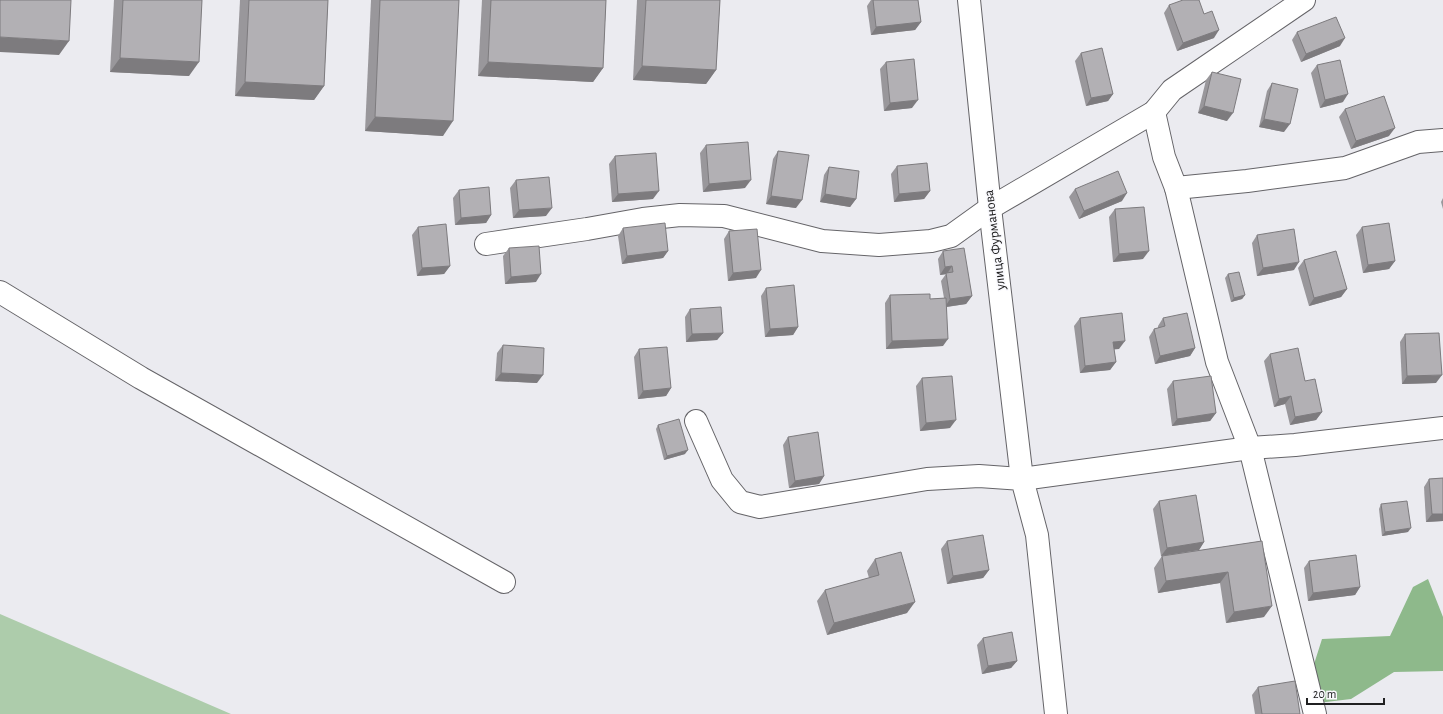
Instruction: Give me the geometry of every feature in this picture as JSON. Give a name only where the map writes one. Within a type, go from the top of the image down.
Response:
[{"type":"street","name":"улица Фурманова","points":[[969,0],[990,208],[1022,479],[1038,535],[1056,714]]},
{"type":"street","points":[[486,244],[642,219],[680,215],[724,216],[822,241],[879,245],[931,241],[952,236],[990,208],[1154,112],[1172,90],[1304,0]]},
{"type":"street","points":[[1154,112],[1164,157],[1176,188],[1217,362],[1250,448],[1315,714]]},
{"type":"street","points":[[1176,188],[1247,181],[1345,168],[1418,142],[1443,140]]},
{"type":"street","points":[[0,292],[148,382],[504,582]]},
{"type":"street","points":[[696,421],[722,480],[740,502],[760,507],[927,479],[979,476],[1022,479],[1250,448],[1295,445],[1443,428]]},
{"type":"green space","points":[[1428,579],[1443,617],[1443,671],[1394,672],[1351,699],[1301,705],[1322,639],[1390,636],[1413,587]]},
{"type":"green space","points":[[0,614],[231,714],[0,714]]},
{"type":"building","points":[[0,0],[71,0],[69,41],[0,37]]},
{"type":"building","points":[[123,0],[202,0],[199,62],[120,58]]},
{"type":"building","points":[[249,0],[328,0],[324,86],[245,82]]},
{"type":"building","points":[[380,0],[459,0],[453,121],[375,117]]},
{"type":"building","points":[[491,0],[606,0],[603,68],[488,62]]},
{"type":"building","points":[[646,0],[720,0],[716,70],[642,66]]},
{"type":"building","points":[[873,0],[918,0],[921,22],[876,27]]},
{"type":"building","points":[[1183,0],[1199,0],[1204,14],[1212,11],[1219,30],[1183,43],[1169,5]]},
{"type":"building","points":[[1336,17],[1345,38],[1306,54],[1297,32]]},
{"type":"building","points":[[1102,48],[1113,94],[1091,98],[1081,53]]},
{"type":"building","points":[[914,59],[918,100],[890,103],[886,62]]},
{"type":"building","points":[[1340,60],[1348,94],[1325,100],[1317,65]]},
{"type":"building","points":[[1212,72],[1241,79],[1233,113],[1204,106]]},
{"type":"building","points":[[1272,83],[1298,89],[1290,124],[1264,119]]},
{"type":"building","points":[[1384,96],[1395,128],[1356,141],[1345,109]]},
{"type":"building","points":[[748,142],[751,180],[709,184],[706,145]]},
{"type":"building","points":[[778,151],[809,155],[802,200],[771,196]]},
{"type":"building","points":[[656,153],[659,191],[618,194],[615,156]]},
{"type":"building","points":[[927,163],[930,191],[899,194],[897,166]]},
{"type":"building","points":[[829,167],[859,171],[856,199],[825,194]]},
{"type":"building","points":[[1118,171],[1127,193],[1084,211],[1075,189]]},
{"type":"building","points":[[549,177],[552,208],[519,210],[516,180]]},
{"type":"building","points":[[489,187],[491,215],[461,218],[459,190]]},
{"type":"building","points":[[1144,207],[1149,251],[1119,254],[1115,209]]},
{"type":"building","points":[[665,223],[668,251],[627,256],[623,228]]},
{"type":"building","points":[[1389,223],[1395,261],[1368,265],[1362,227]]},
{"type":"building","points":[[446,224],[450,266],[422,268],[418,227]]},
{"type":"building","points":[[757,229],[761,270],[733,273],[729,231]]},
{"type":"building","points":[[1294,229],[1299,262],[1263,268],[1257,235]]},
{"type":"building","points":[[539,246],[541,274],[511,277],[509,248]]},
{"type":"building","points":[[964,248],[972,296],[950,299],[946,273],[953,272],[952,266],[945,267],[943,251]]},
{"type":"building","points":[[1336,251],[1347,289],[1314,298],[1304,260]]},
{"type":"building","points":[[1239,272],[1245,295],[1234,298],[1228,274]]},
{"type":"building","points":[[794,285],[798,327],[770,329],[766,288]]},
{"type":"building","points":[[930,294],[930,299],[946,298],[948,339],[892,341],[890,295]]},
{"type":"building","points":[[721,307],[723,333],[692,334],[690,309]]},
{"type":"building","points":[[1122,313],[1125,341],[1113,342],[1116,362],[1085,366],[1080,318]]},
{"type":"building","points":[[1187,313],[1195,348],[1160,356],[1154,329],[1165,326],[1163,318]]},
{"type":"building","points":[[1439,333],[1442,375],[1407,376],[1405,334]]},
{"type":"building","points":[[503,345],[544,348],[543,375],[501,373]]},
{"type":"building","points":[[667,347],[671,388],[643,391],[639,349]]},
{"type":"building","points":[[1298,348],[1305,381],[1315,379],[1322,412],[1295,417],[1291,396],[1279,399],[1270,354]]},
{"type":"building","points":[[952,376],[956,420],[926,423],[922,378]]},
{"type":"building","points":[[1211,376],[1216,413],[1177,419],[1173,381]]},
{"type":"building","points":[[679,419],[688,450],[667,456],[658,425]]},
{"type":"building","points":[[818,432],[824,476],[795,481],[788,437]]},
{"type":"building","points":[[1443,478],[1443,514],[1432,514],[1429,479]]},
{"type":"building","points":[[1196,495],[1204,542],[1167,548],[1159,501]]},
{"type":"building","points":[[1407,501],[1411,528],[1385,532],[1381,504]]},
{"type":"building","points":[[983,535],[989,570],[953,576],[947,541]]},
{"type":"building","points":[[1262,541],[1272,606],[1234,612],[1228,572],[1166,581],[1162,556]]},
{"type":"building","points":[[901,552],[915,602],[834,623],[825,590],[879,575],[875,559]]},
{"type":"building","points":[[1356,555],[1360,587],[1313,593],[1309,561]]},
{"type":"building","points":[[1012,632],[1017,661],[988,666],[983,638]]},
{"type":"building","points":[[1295,681],[1300,714],[1262,714],[1258,687]]}]
